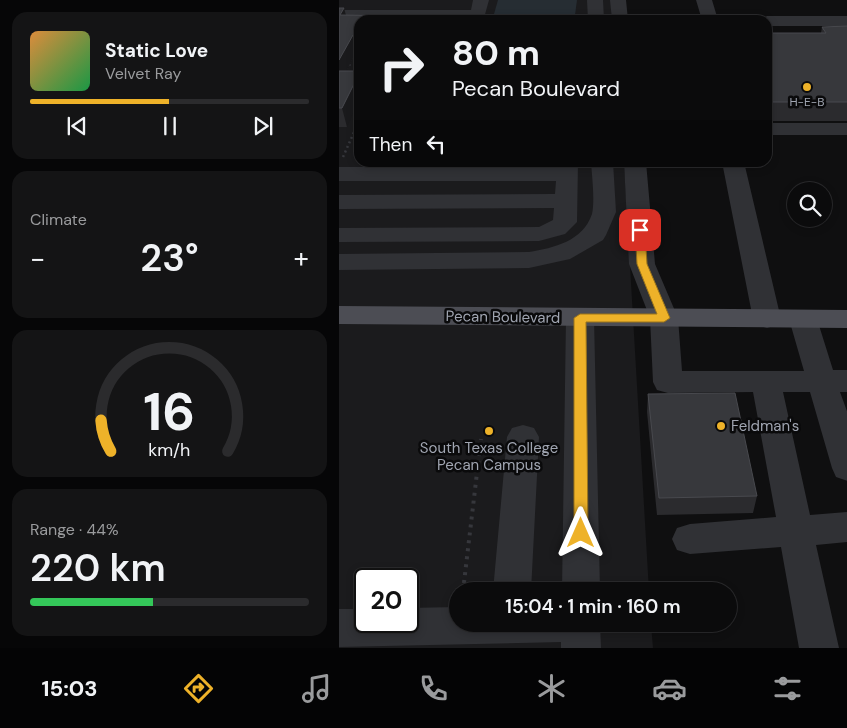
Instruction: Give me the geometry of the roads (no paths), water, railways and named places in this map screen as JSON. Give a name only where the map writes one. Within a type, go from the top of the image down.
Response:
[{"type":"main road","name":"Pecan Boulevard","points":[[339,315],[847,319]]},
{"type":"street","points":[[345,15],[358,0]]},
{"type":"street","points":[[345,15],[478,15],[481,0]]},
{"type":"street","points":[[595,0],[596,15]]},
{"type":"street","points":[[618,0],[619,15]]},
{"type":"street","points":[[705,0],[710,15]]},
{"type":"street","points":[[772,21],[798,14],[847,21]]},
{"type":"street","points":[[772,129],[847,129]]},
{"type":"street","points":[[339,262],[529,260],[561,254],[594,235],[604,212],[602,167]]},
{"type":"street","points":[[635,167],[642,264],[664,318],[668,382],[834,381]]},
{"type":"street","points":[[734,167],[767,319]]},
{"type":"street","points":[[339,174],[367,168],[567,168],[565,222],[560,228],[539,234],[340,237],[347,202],[367,168]]},
{"type":"street","points":[[347,202],[566,201]]},
{"type":"street","points":[[580,318],[581,582]]},
{"type":"street","points":[[803,319],[834,381],[847,468]]},
{"type":"street","points":[[766,382],[819,648]]},
{"type":"street","points":[[513,582],[523,437]]},
{"type":"street","points":[[690,539],[847,527]]},
{"type":"street","points":[[339,628],[421,637],[451,632]]},
{"type":"street","points":[[581,632],[581,648]]},
{"type":"place","name":"H-E-B","points":[[807,87]]},
{"type":"place","name":"Feldman's","points":[[721,426]]},
{"type":"place","name":"South Texas College Pecan Campus","points":[[489,431]]}]
